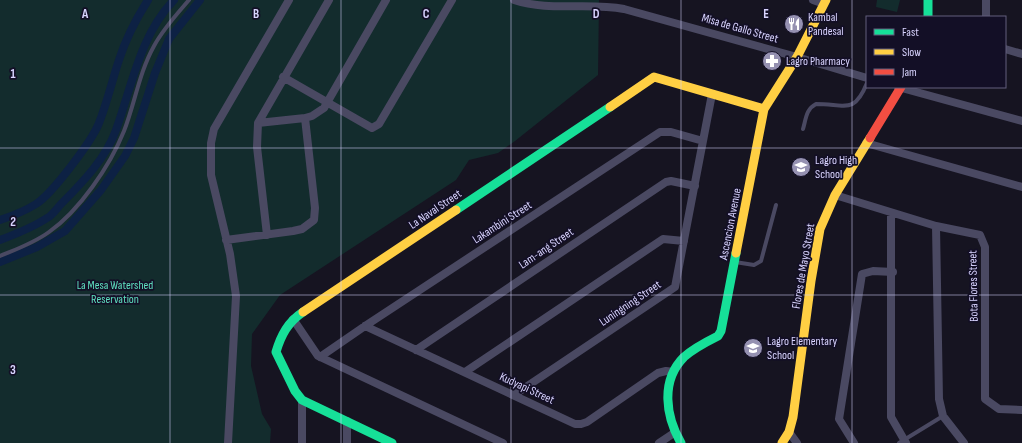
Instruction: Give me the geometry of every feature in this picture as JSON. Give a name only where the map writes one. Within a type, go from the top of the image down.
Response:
[{"type":"street","points":[[228,443],[236,296],[234,278],[211,175],[211,143],[214,129],[289,0]]},
{"type":"street","points":[[267,235],[257,147],[258,123],[283,77],[329,0]]},
{"type":"street","points":[[258,123],[305,118],[320,112],[386,0]]},
{"type":"street","points":[[283,77],[372,128],[379,124],[452,0]]},
{"type":"street","name":"Misa de Gallo Street","points":[[514,0],[537,6],[606,5],[624,8],[866,78]]},
{"type":"street","points":[[813,0],[825,2]]},
{"type":"street","points":[[928,0],[928,16]]},
{"type":"street","points":[[986,0],[986,16]]},
{"type":"street","name":"Ascencion Avenue","points":[[673,372],[687,355],[718,336],[721,331],[764,109],[797,57],[825,2]]},
{"type":"street","points":[[1006,49],[1022,54]]},
{"type":"street","name":"La Naval Street","points":[[302,400],[295,391],[276,352],[280,337],[293,320],[654,77],[764,109]]},
{"type":"street","name":"Flores de Mayo Street","points":[[782,443],[789,432],[820,229],[835,195],[899,88]]},
{"type":"street","points":[[904,88],[1022,121]]},
{"type":"street","name":"Luningning Street","points":[[514,395],[675,287],[712,94]]},
{"type":"street","points":[[226,240],[302,229],[314,220],[316,215],[305,118]]},
{"type":"street","name":"Lakambini Street","points":[[320,357],[660,132],[671,132],[703,141]]},
{"type":"street","points":[[866,143],[1022,187]]},
{"type":"street","name":"Lam-ang Street","points":[[416,350],[666,182],[671,180],[695,186]]},
{"type":"street","name":"Bota Flores Street","points":[[835,195],[936,226],[980,235],[983,239],[985,247],[985,399],[1000,409],[1022,410]]},
{"type":"street","points":[[891,213],[893,272],[891,417],[903,442]]},
{"type":"street","points":[[936,226],[939,399],[944,416],[964,443]]},
{"type":"street","points":[[465,372],[663,240],[684,241]]},
{"type":"street","points":[[854,443],[839,418],[862,274],[873,271],[893,272]]},
{"type":"street","points":[[293,320],[316,355],[503,443]]},
{"type":"street","name":"Kudyapi Street","points":[[365,326],[575,424],[581,424],[658,373],[666,371],[673,372]]},
{"type":"street","points":[[673,372],[668,402],[669,416],[674,433],[681,443]]},
{"type":"street","points":[[302,443],[302,400],[392,443]]},
{"type":"street","points":[[347,421],[347,443]]},
{"type":"street","points":[[789,432],[797,443]]},
{"type":"street","points":[[659,443],[674,433]]},
{"type":"lane","points":[[0,256],[33,242],[48,233],[62,222],[90,190],[117,148],[146,63],[154,45],[167,25],[189,0]]},
{"type":"lane","points":[[803,129],[808,110],[813,106],[816,104],[853,105],[858,100],[866,85]]},
{"type":"lane","points":[[735,262],[754,266],[761,261],[776,205]]},
{"type":"lane","points":[[903,442],[944,416]]},
{"type":"green space","name":"La Mesa Watershed Reservation","points":[[0,0],[599,0],[598,75],[498,153],[469,160],[456,180],[280,295],[252,334],[251,366],[262,414],[271,429],[270,443],[0,443]]},
{"type":"green space","points":[[877,0],[900,0],[897,12],[876,7]]},
{"type":"waterway","points":[[0,220],[27,209],[43,198],[61,179],[88,142],[99,123],[125,44],[135,22],[148,0]]},
{"type":"waterway","points":[[0,240],[30,228],[51,215],[86,178],[100,160],[116,130],[132,79],[145,45],[162,14],[174,0]]},
{"type":"waterway","points":[[0,262],[37,247],[65,231],[101,190],[125,156],[134,138],[155,73],[169,39],[200,0]]},
{"type":"traffic: fast","points":[[928,0],[928,16]]},
{"type":"traffic: fast","points":[[456,210],[610,107]]},
{"type":"traffic: fast","points":[[681,443],[669,411],[668,399],[671,377],[676,367],[684,357],[696,348],[718,336],[721,331],[736,253]]},
{"type":"traffic: fast","points":[[303,312],[293,320],[286,329],[276,352],[295,391],[302,400],[392,443]]},
{"type":"traffic: slow","points":[[736,253],[764,109],[797,57],[826,0]]},
{"type":"traffic: slow","points":[[610,107],[654,77],[764,109]]},
{"type":"traffic: slow","points":[[782,443],[789,432],[793,417],[811,281],[820,229],[835,195],[870,138]]},
{"type":"traffic: slow","points":[[303,312],[456,210]]},
{"type":"traffic: jam","points":[[870,138],[900,88]]},
{"type":"place","name":"Kambal Pandesal","points":[[794,24]]},
{"type":"place","name":"Lagro Pharmacy","points":[[772,61]]},
{"type":"place","name":"Lagro High School","points":[[801,167]]},
{"type":"place","name":"Lagro Elementary School","points":[[753,348]]}]
